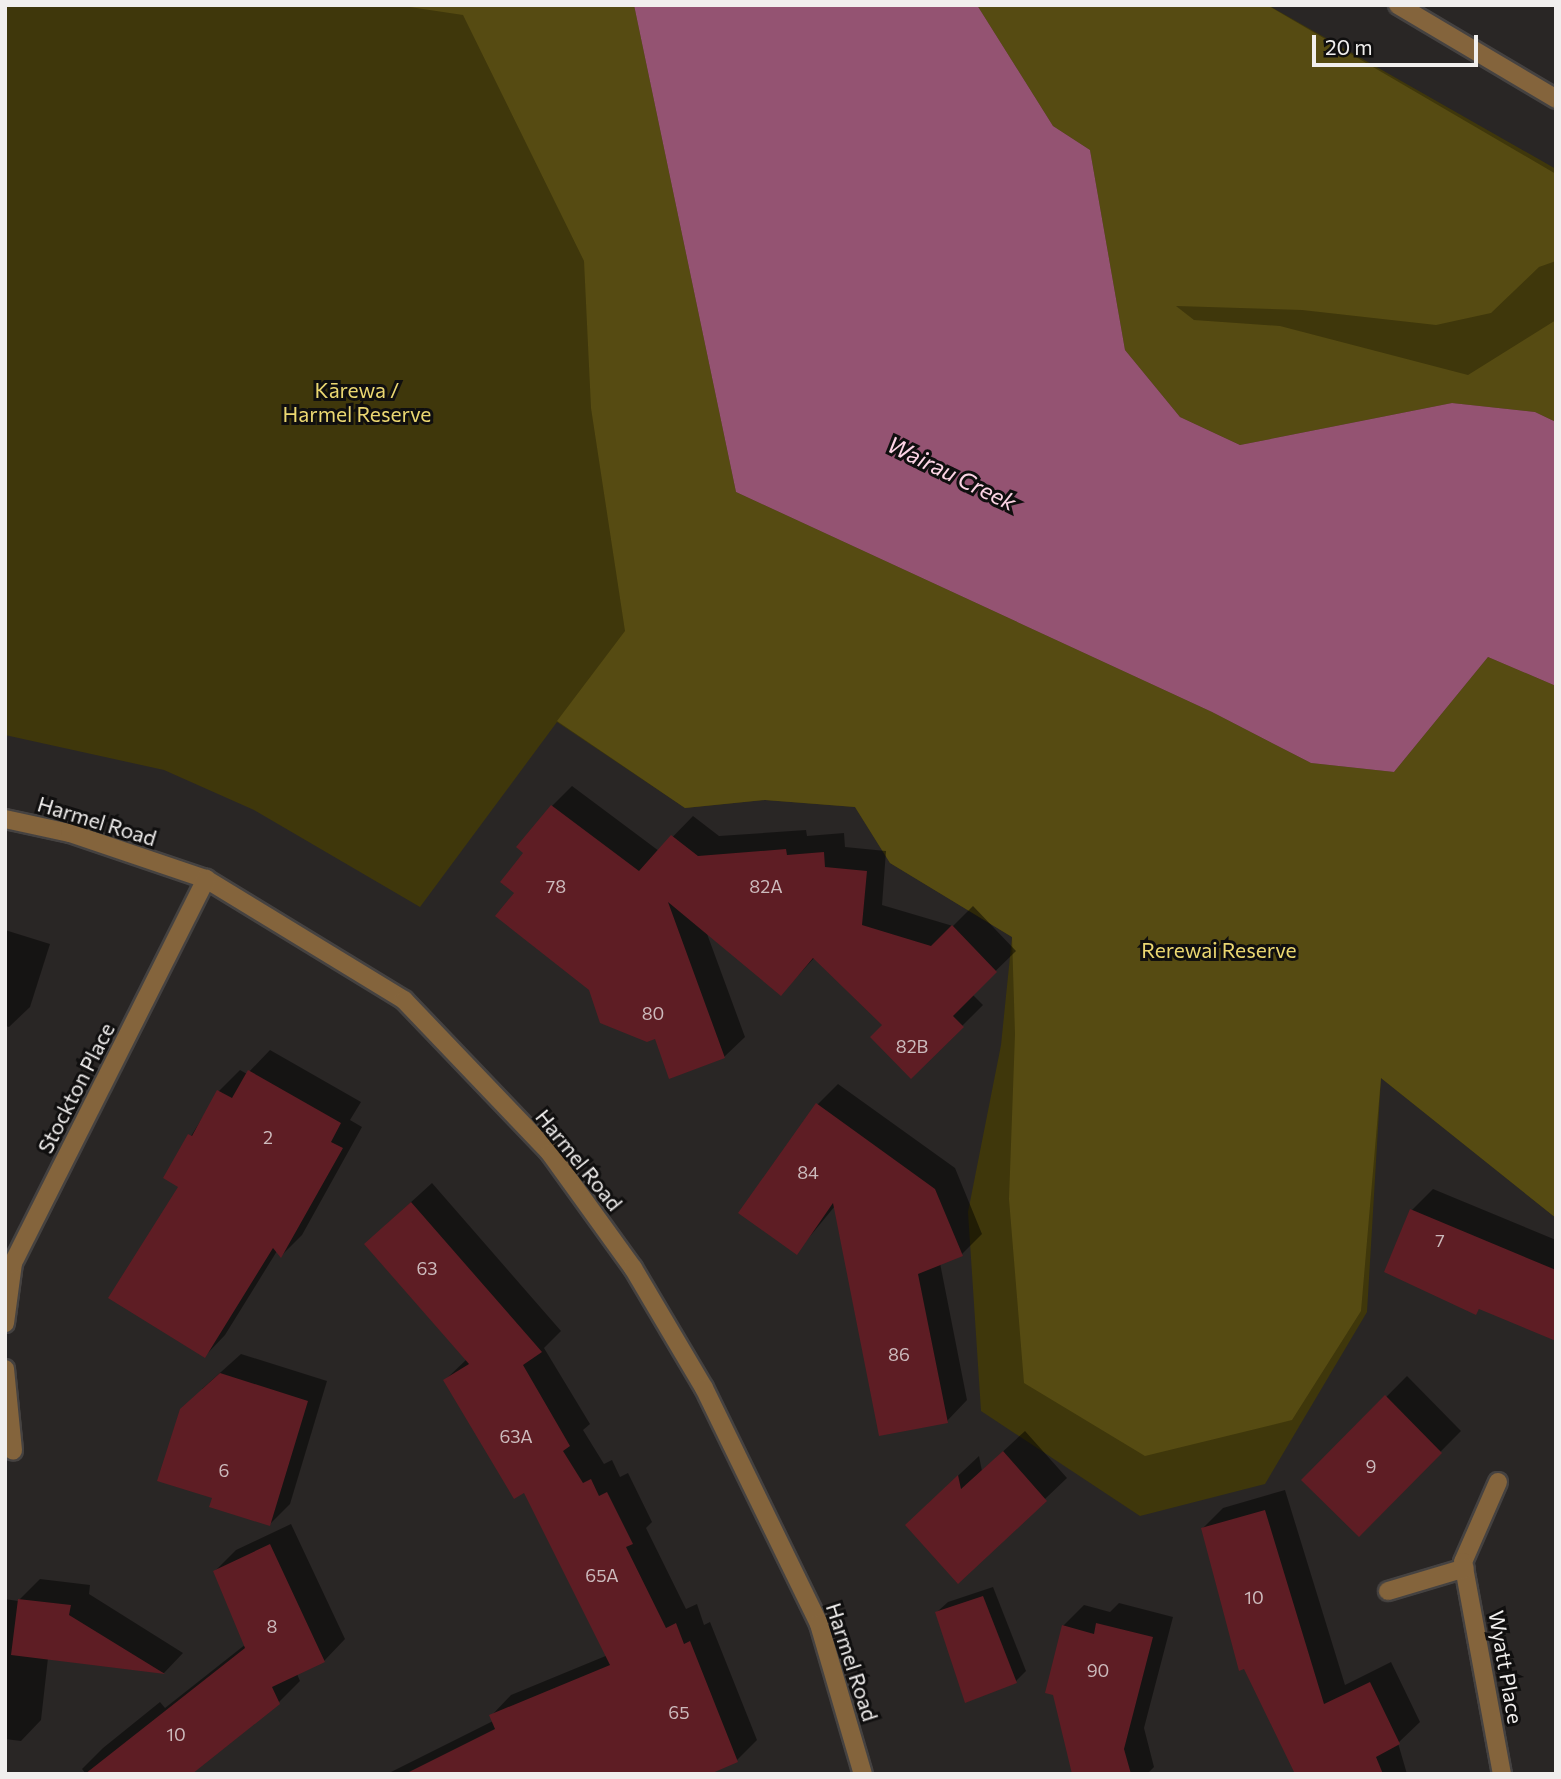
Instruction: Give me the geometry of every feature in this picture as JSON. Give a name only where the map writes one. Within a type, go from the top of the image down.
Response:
[{"type":"street","points":[[1398,5],[1556,99]]},
{"type":"street","name":"Harmel Road","points":[[5,819],[70,834],[206,879],[404,1000],[550,1153],[633,1268],[704,1388],[819,1624],[863,1774]]},
{"type":"street","name":"Stockton Place","points":[[5,1323],[13,1263],[206,879]]},
{"type":"street","points":[[5,1369],[13,1451]]},
{"type":"street","points":[[1388,1591],[1465,1567],[1498,1482]]},
{"type":"street","name":"Wyatt Place","points":[[1465,1567],[1502,1774]]},
{"type":"green space","name":"Kārewa / Harmel Reserve","points":[[5,5],[1268,5],[1556,169],[1556,1218],[1381,1078],[1367,1312],[1265,1484],[1140,1516],[981,1411],[968,1212],[1001,1045],[1012,937],[890,863],[855,807],[765,800],[685,808],[557,722],[420,907],[254,810],[164,770],[5,735]]},
{"type":"green space","name":"Rerewai Reserve","points":[[396,5],[634,5],[736,492],[1212,712],[1311,763],[1394,772],[1488,657],[1556,686],[1556,1218],[1381,1078],[1361,1311],[1292,1420],[1145,1456],[1024,1383],[1009,1199],[1015,1034],[1012,937],[890,863],[855,807],[765,800],[685,808],[557,721],[625,631],[591,408],[584,261],[463,15]]},
{"type":"green space","points":[[977,5],[1267,5],[1556,174],[1556,261],[1539,267],[1491,313],[1436,325],[1302,310],[1176,306],[1194,320],[1280,326],[1468,375],[1556,320],[1556,422],[1535,412],[1452,403],[1240,445],[1180,417],[1125,350],[1090,150],[1053,126]]},
{"type":"water","name":"Wairau Creek","points":[[634,5],[977,5],[1053,126],[1090,150],[1125,350],[1180,417],[1240,445],[1452,403],[1535,412],[1556,422],[1556,686],[1488,657],[1394,772],[1311,763],[1212,712],[736,492]]},
{"type":"building","points":[[551,805],[639,871],[671,835],[698,856],[786,849],[787,855],[824,852],[825,867],[867,871],[862,925],[931,946],[952,925],[997,972],[953,1016],[964,1027],[911,1079],[870,1037],[882,1025],[813,958],[781,996],[668,902],[725,1058],[669,1079],[655,1039],[647,1042],[600,1023],[589,990],[495,916],[514,893],[500,882],[523,853],[516,847]]},
{"type":"building","points":[[248,1070],[341,1123],[331,1142],[343,1148],[281,1258],[273,1248],[205,1358],[108,1298],[178,1187],[163,1178],[188,1134],[192,1136],[217,1090],[232,1098]]},
{"type":"building","points":[[816,1103],[935,1189],[963,1256],[918,1274],[948,1423],[879,1436],[833,1203],[797,1255],[738,1213]]},
{"type":"building","points":[[411,1202],[542,1352],[523,1365],[570,1446],[563,1451],[583,1483],[591,1479],[599,1496],[607,1492],[633,1544],[626,1547],[666,1628],[676,1623],[684,1644],[690,1641],[738,1762],[710,1774],[405,1774],[495,1729],[489,1715],[610,1665],[524,1493],[514,1499],[443,1380],[469,1364],[364,1244]]},
{"type":"building","points":[[1410,1209],[1556,1270],[1556,1341],[1479,1309],[1476,1315],[1384,1272]]},
{"type":"building","points":[[220,1373],[308,1401],[270,1526],[209,1507],[212,1498],[157,1481],[180,1409]]},
{"type":"building","points":[[1385,1395],[1442,1453],[1359,1537],[1301,1480]]},
{"type":"building","points":[[1003,1451],[1047,1501],[958,1584],[905,1525],[958,1475],[961,1489]]},
{"type":"building","points":[[1265,1510],[1324,1704],[1370,1682],[1400,1744],[1376,1757],[1383,1774],[1295,1774],[1244,1669],[1239,1671],[1201,1528]]},
{"type":"building","points":[[270,1544],[325,1662],[272,1687],[280,1704],[192,1774],[85,1774],[245,1648],[213,1571]]},
{"type":"building","points":[[983,1596],[1017,1683],[965,1703],[935,1612]]},
{"type":"building","points":[[18,1599],[71,1605],[69,1615],[165,1674],[11,1655]]},
{"type":"building","points":[[1096,1623],[1153,1637],[1124,1749],[1131,1774],[1072,1774],[1053,1695],[1045,1693],[1062,1625],[1094,1634]]}]
